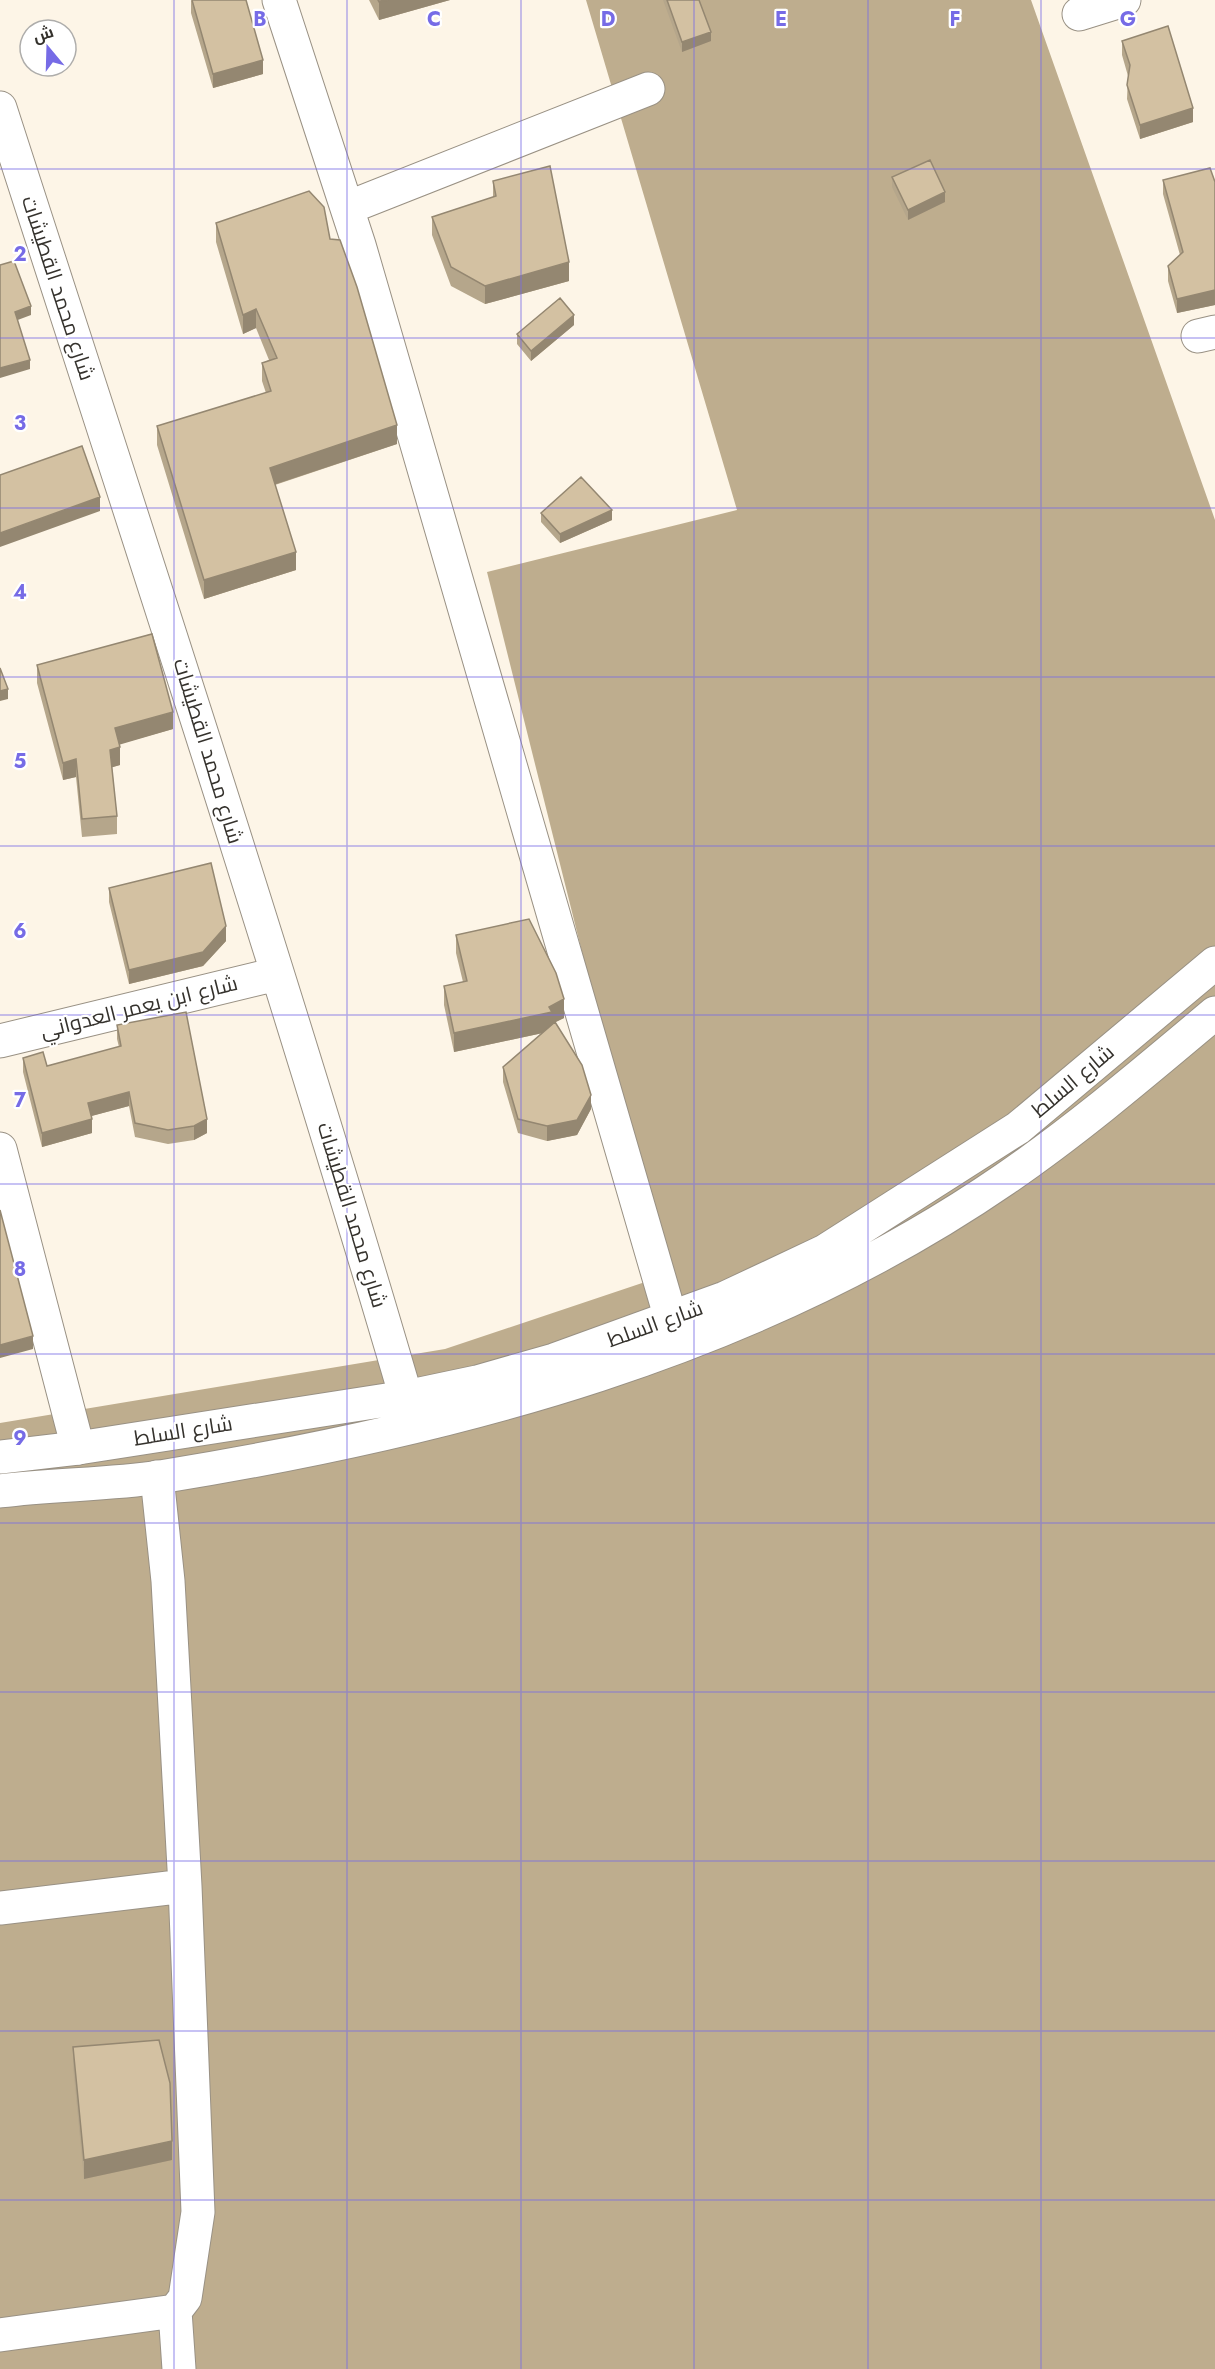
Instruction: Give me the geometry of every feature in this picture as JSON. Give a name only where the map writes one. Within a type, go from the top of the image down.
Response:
[{"type":"street","points":[[279,0],[347,208],[671,1319]]},
{"type":"street","points":[[1079,14],[1124,0]]},
{"type":"street","points":[[347,208],[648,89]]},
{"type":"street","name":"شارع محمد القطيشات","points":[[0,108],[190,692],[328,1132],[406,1396]]},
{"type":"street","name":"شارع السلط","points":[[0,1457],[78,1448],[406,1396],[526,1369],[671,1319],[766,1280],[825,1251],[990,1148],[1018,1128],[1215,963]]},
{"type":"street","name":"شارع ابن يعمر العدواني","points":[[0,1041],[277,974]]},
{"type":"street","name":"شارع السلط","points":[[0,1491],[157,1478],[425,1426],[589,1380],[766,1312],[920,1232],[1004,1180],[1215,1013]]},
{"type":"street","points":[[0,1149],[78,1448]]},
{"type":"street","points":[[157,1478],[168,1581],[185,1886],[198,2212],[185,2298],[176,2311],[179,2369]]},
{"type":"street","points":[[0,1908],[185,1886]]},
{"type":"street","points":[[0,2335],[176,2311]]},
{"type":"shaded area","points":[[586,0],[1031,0],[1215,520],[1215,2369],[0,2369],[0,1423],[445,1349],[663,1276],[487,572],[737,510]]},
{"type":"building","points":[[192,0],[246,0],[263,60],[213,74]]},
{"type":"building","points":[[667,0],[699,0],[711,32],[682,42]]},
{"type":"building","points":[[1168,26],[1193,108],[1140,125],[1127,85],[1130,65],[1122,41]]},
{"type":"building","points":[[930,160],[945,192],[908,210],[892,177]]},
{"type":"building","points":[[550,166],[569,262],[485,286],[451,267],[432,217],[496,196],[493,181]]},
{"type":"building","points":[[1210,168],[1215,182],[1215,290],[1177,299],[1168,266],[1183,252],[1163,180]]},
{"type":"building","points":[[309,191],[324,207],[330,239],[340,240],[357,287],[397,425],[270,468],[296,552],[204,580],[157,426],[271,391],[262,363],[277,358],[256,309],[243,315],[216,223]]},
{"type":"building","points":[[14,261],[31,306],[15,312],[30,360],[0,368],[0,265]]},
{"type":"building","points":[[560,298],[574,315],[531,351],[517,334]]},
{"type":"building","points":[[82,446],[100,497],[0,533],[0,475]]},
{"type":"building","points":[[581,477],[612,510],[560,534],[541,513]]},
{"type":"building","points":[[152,634],[173,712],[115,728],[120,747],[110,750],[117,816],[82,819],[76,759],[63,763],[37,665]]},
{"type":"building","points":[[0,668],[8,689],[0,691]]},
{"type":"building","points":[[211,863],[226,926],[203,952],[129,970],[109,888]]},
{"type":"building","points":[[529,919],[556,973],[564,999],[549,1007],[552,1012],[454,1033],[444,986],[467,981],[456,935]]},
{"type":"building","points":[[186,1012],[207,1119],[194,1126],[168,1130],[135,1123],[129,1092],[88,1103],[92,1119],[42,1133],[23,1058],[43,1052],[47,1066],[121,1046],[117,1025]]},
{"type":"building","points":[[555,1022],[582,1065],[591,1095],[577,1120],[547,1126],[518,1119],[503,1067]]},
{"type":"building","points":[[0,1210],[33,1336],[0,1345]]},
{"type":"building","points":[[159,2040],[170,2083],[172,2141],[84,2160],[73,2047]]}]
